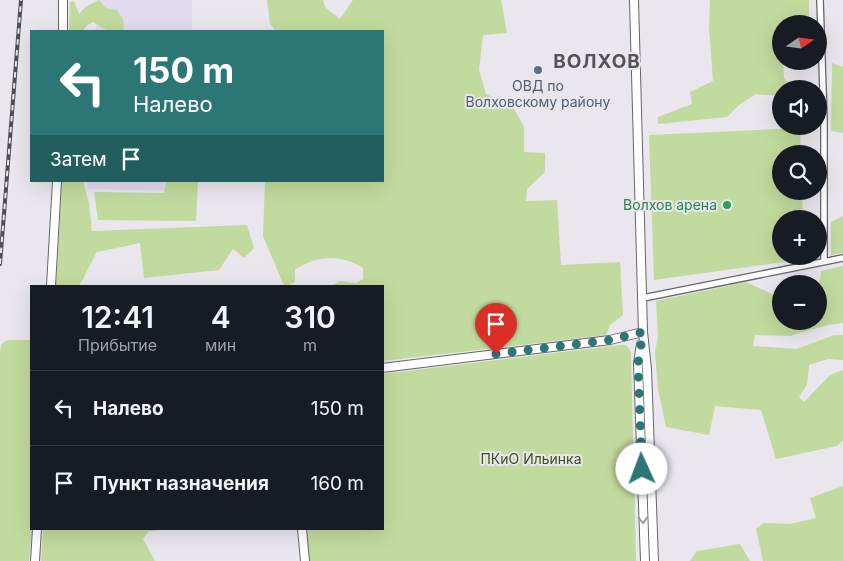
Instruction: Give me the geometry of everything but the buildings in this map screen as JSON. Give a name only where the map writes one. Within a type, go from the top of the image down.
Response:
[{"type":"main road","points":[[63,30],[64,0]]},
{"type":"main road","points":[[634,0],[643,332],[654,561]]},
{"type":"main road","points":[[51,285],[57,182]]},
{"type":"main road","points":[[384,368],[610,340],[643,332]]},
{"type":"main road","points":[[643,332],[638,364],[645,561]]},
{"type":"main road","points":[[35,561],[37,530]]},
{"type":"main road","points":[[302,530],[305,561]]},
{"type":"street","points":[[820,0],[824,120],[824,210]]},
{"type":"street","points":[[827,261],[843,258]]},
{"type":"street","points":[[643,298],[809,265]]},
{"type":"shaded area","points":[[96,0],[192,0],[192,30],[96,30]]},
{"type":"shaded area","points":[[88,182],[164,182],[164,191],[88,189]]},
{"type":"green space","points":[[99,0],[106,8],[117,10],[123,19],[124,30],[106,30],[93,22],[84,30],[69,30],[70,2],[74,1],[79,14],[85,7]]},
{"type":"green space","points":[[267,0],[323,0],[325,7],[340,19],[353,0],[501,0],[507,33],[483,35],[479,70],[486,94],[513,107],[524,127],[524,152],[545,153],[545,172],[527,189],[526,201],[557,200],[561,265],[620,262],[623,315],[610,325],[606,335],[384,361],[384,285],[332,285],[341,281],[356,283],[363,279],[363,268],[346,260],[320,259],[295,270],[295,282],[284,285],[263,236],[265,182],[384,182],[384,30],[275,30],[270,24]]},
{"type":"green space","points":[[710,0],[809,0],[809,15],[772,15],[772,70],[784,70],[786,80],[772,80],[772,95],[756,94],[739,105],[727,117],[658,124],[658,117],[692,104],[690,92],[713,81],[709,27]]},
{"type":"green space","points":[[832,63],[843,67],[843,133],[831,131]]},
{"type":"green space","name":"Волхов арена","points":[[772,129],[772,135],[800,135],[801,145],[772,145],[772,200],[802,200],[803,210],[772,210],[772,264],[654,280],[649,135]]},
{"type":"green space","points":[[62,182],[83,182],[89,203],[92,231],[247,225],[254,248],[244,258],[233,249],[219,270],[144,278],[140,243],[97,252],[80,285],[56,285]]},
{"type":"green space","points":[[166,182],[198,182],[196,221],[98,220],[94,192],[164,193]]},
{"type":"green space","points":[[843,216],[843,253],[831,255],[831,222]]},
{"type":"green space","points":[[843,266],[843,323],[827,325],[827,275],[820,275],[821,271]]},
{"type":"green space","points":[[746,282],[772,294],[772,330],[811,330],[790,336],[755,335],[753,346],[797,349],[834,335],[843,335],[843,360],[828,359],[809,365],[807,385],[799,397],[804,402],[830,375],[843,370],[843,440],[837,446],[776,459],[761,410],[715,406],[709,435],[666,427],[658,389],[655,352],[658,337],[656,301]]},
{"type":"green space","points":[[30,340],[30,530],[32,530],[29,561],[0,561],[0,354],[2,343],[6,341]]},
{"type":"green space","name":"ПКиО Ильинка","points":[[626,345],[631,352],[636,561],[310,561],[306,530],[384,530],[384,374]]},
{"type":"green space","points":[[843,486],[843,561],[763,561],[756,529],[764,523],[790,524],[816,518],[810,498]]},
{"type":"green space","points":[[43,530],[159,530],[149,531],[143,539],[155,561],[41,561]]},
{"type":"green space","points":[[740,544],[750,561],[690,561],[697,551]]},
{"type":"railway","points":[[0,264],[21,0]]},
{"type":"place","name":"ОВД по Волховскому району","points":[[538,70]]},
{"type":"place","name":"Волхов арена","points":[[727,205]]},
{"type":"district","name":"ВОЛХОВ","points":[[597,61]]},
{"type":"route","points":[[496,354],[610,340],[643,332],[638,364],[642,469]]}]
